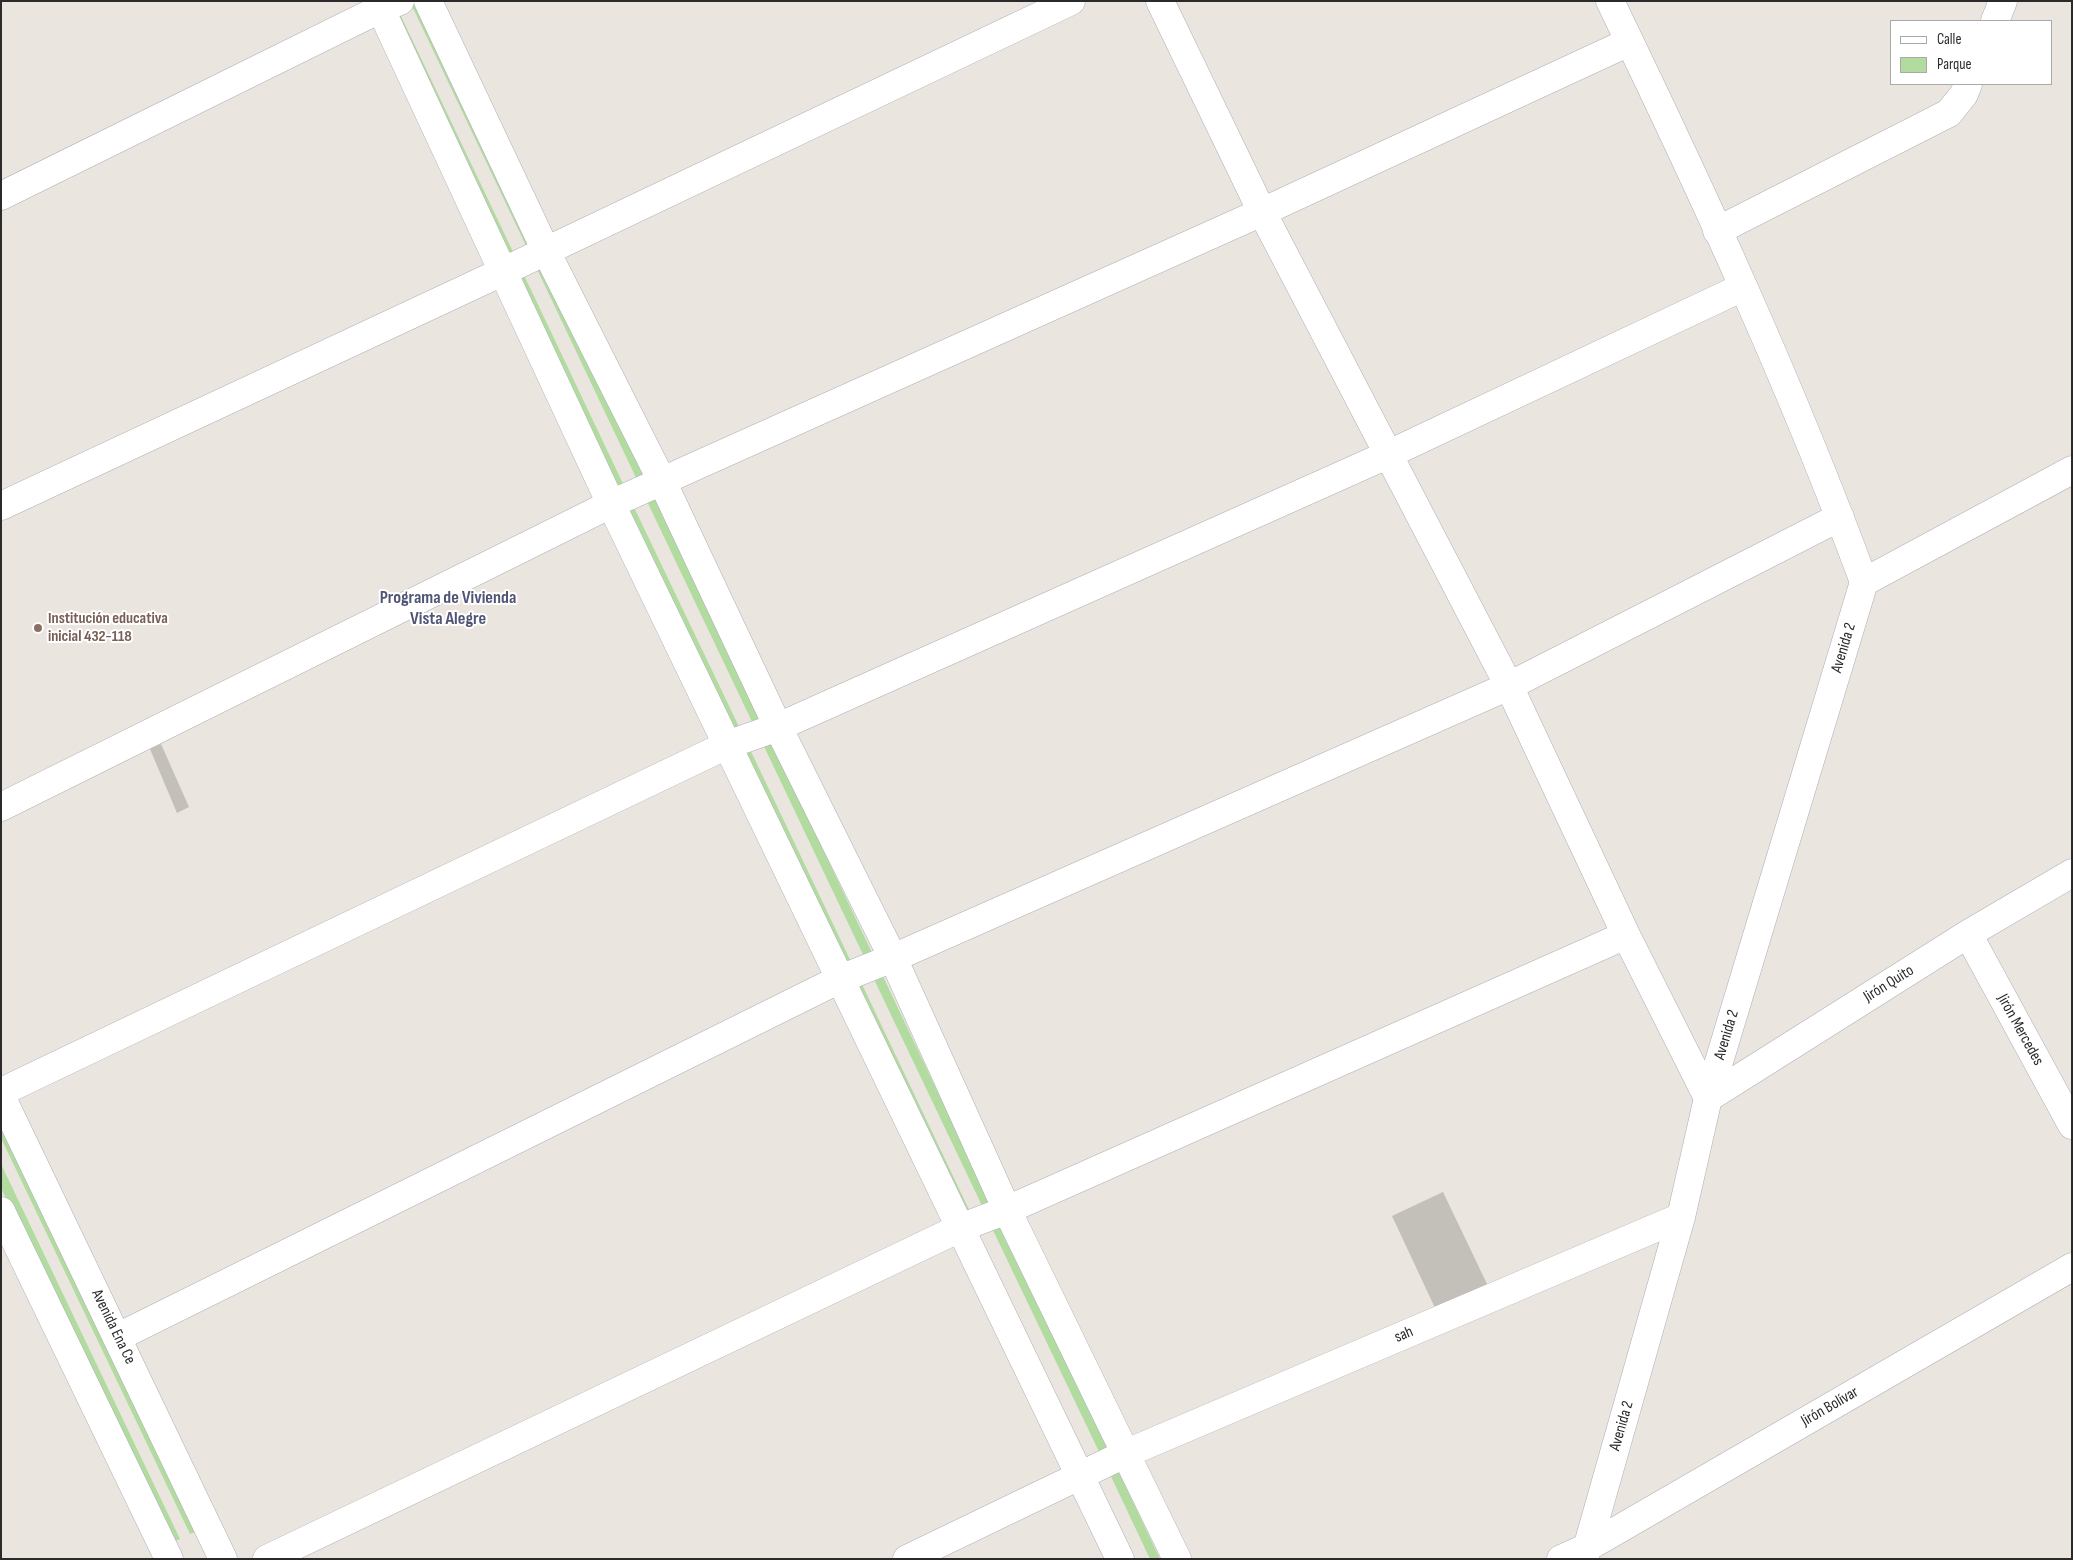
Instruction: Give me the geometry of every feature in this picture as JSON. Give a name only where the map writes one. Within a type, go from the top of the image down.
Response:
[{"type":"street","points":[[428,1],[546,251],[662,481],[778,727],[893,958],[1007,1210],[1177,1559]]},
{"type":"street","points":[[1,506],[504,271],[1071,1]]},
{"type":"street","points":[[1160,1],[1262,212],[1509,686],[1626,935],[1708,1098]]},
{"type":"street","points":[[1610,1],[1743,287],[1840,517],[1864,582],[2072,470]]},
{"type":"street","points":[[1994,20],[2003,1]]},
{"type":"street","points":[[1,196],[386,4],[504,271],[612,504],[1120,1559]]},
{"type":"street","points":[[1,807],[612,504],[1262,212],[1629,42]]},
{"type":"street","points":[[1717,231],[1949,112],[1964,94],[1968,85]]},
{"type":"street","points":[[1,1092],[727,745],[778,727],[1387,455],[1743,287]]},
{"type":"street","points":[[118,1337],[840,979],[893,958],[1509,686],[1840,517]]},
{"type":"street","name":"Avenida 2","points":[[1588,1555],[1682,1217],[1708,1098],[1864,582]]},
{"type":"street","name":"Jirón Quito","points":[[1708,1098],[1968,934],[2072,873]]},
{"type":"street","name":"Jirón Mercedes","points":[[1968,934],[2072,1125]]},
{"type":"street","points":[[268,1559],[960,1228],[1007,1210],[1626,935]]},
{"type":"street","name":"Avenida Ena Ce","points":[[1,1096],[223,1559]]},
{"type":"street","points":[[1,1211],[169,1559]]},
{"type":"street","name":"sah","points":[[907,1559],[1127,1453],[1682,1217]]},
{"type":"street","name":"Jirón Bolívar","points":[[1561,1559],[1588,1555],[2072,1267]]},
{"type":"green space","points":[[420,3],[536,246],[528,250],[412,6]]},
{"type":"green space","points":[[399,12],[515,256],[507,260],[391,15]]},
{"type":"green space","points":[[544,263],[647,480],[639,484],[536,267]]},
{"type":"green space","points":[[523,273],[626,490],[618,493],[515,276]]},
{"type":"green space","points":[[652,492],[763,724],[755,728],[644,495]]},
{"type":"green space","points":[[631,501],[742,733],[734,737],[623,504]]},
{"type":"green space","points":[[768,734],[875,959],[867,963],[760,738]]},
{"type":"green space","points":[[747,743],[854,968],[846,972],[738,746]]},
{"type":"green space","points":[[880,970],[993,1209],[985,1212],[871,973]]},
{"type":"green space","points":[[859,978],[973,1218],[965,1221],[850,981]]},
{"type":"green space","points":[[1,1111],[201,1530],[190,1534],[1,1138]]},
{"type":"green space","points":[[1,1164],[180,1539],[171,1543],[1,1188]]},
{"type":"green space","points":[[998,1220],[1111,1456],[1103,1460],[990,1224]]},
{"type":"green space","points":[[1115,1464],[1160,1559],[1150,1559],[1107,1468]]},
{"type":"building","points":[[161,744],[189,807],[177,813],[150,749]]},
{"type":"building","points":[[1443,1192],[1488,1286],[1436,1310],[1392,1216]]},
{"type":"place","name":"Institución educativa inicial 432-118","points":[[38,628]]},
{"type":"district","name":"Programa de Vivienda Vista Alegre","points":[[448,608]]}]
